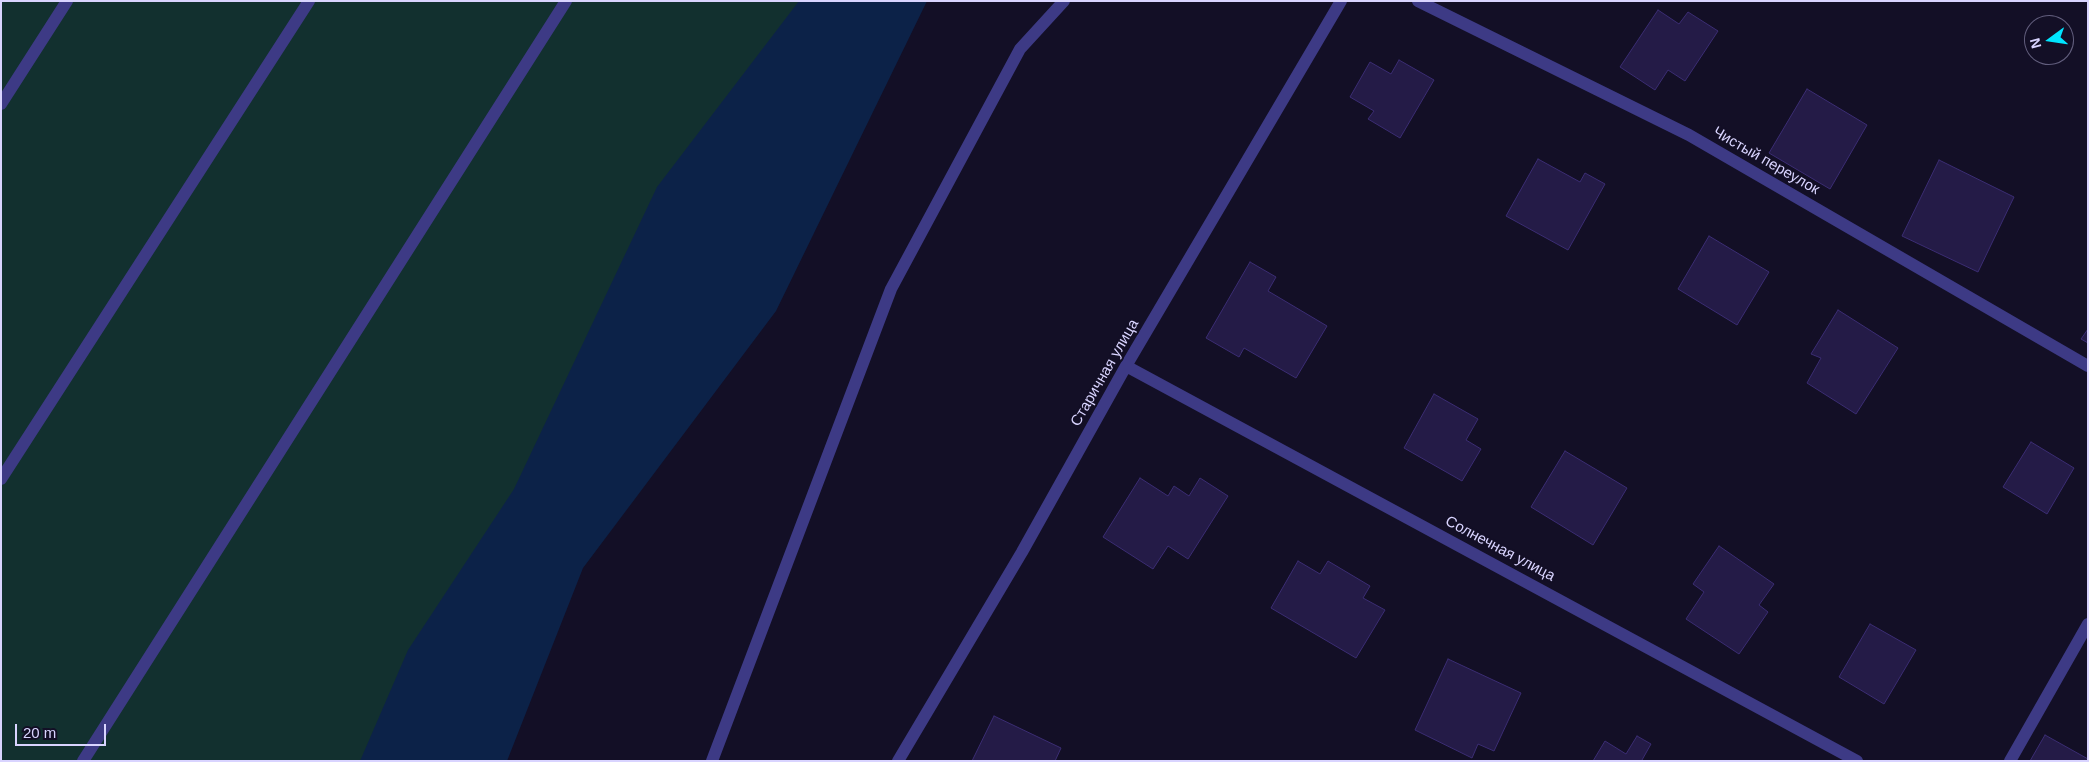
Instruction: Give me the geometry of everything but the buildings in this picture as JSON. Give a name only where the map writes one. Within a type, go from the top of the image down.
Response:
[{"type":"street","points":[[1,104],[67,1]]},
{"type":"street","points":[[1,479],[309,1]]},
{"type":"street","points":[[83,761],[566,1]]},
{"type":"street","points":[[712,761],[891,289],[1020,49],[1064,1]]},
{"type":"street","name":"Старичная улица","points":[[898,761],[1022,552],[1126,366],[1341,1]]},
{"type":"street","name":"Чистый переулок","points":[[1418,1],[1689,135],[2088,366]]},
{"type":"street","name":"Солнечная улица","points":[[1126,366],[1857,761]]},
{"type":"street","points":[[2010,761],[2088,624]]},
{"type":"green space","points":[[1,1],[813,1],[389,761],[1,761]]},
{"type":"water","points":[[799,1],[927,1],[776,311],[583,568],[507,761],[360,761],[408,650],[514,489],[657,187]]}]
